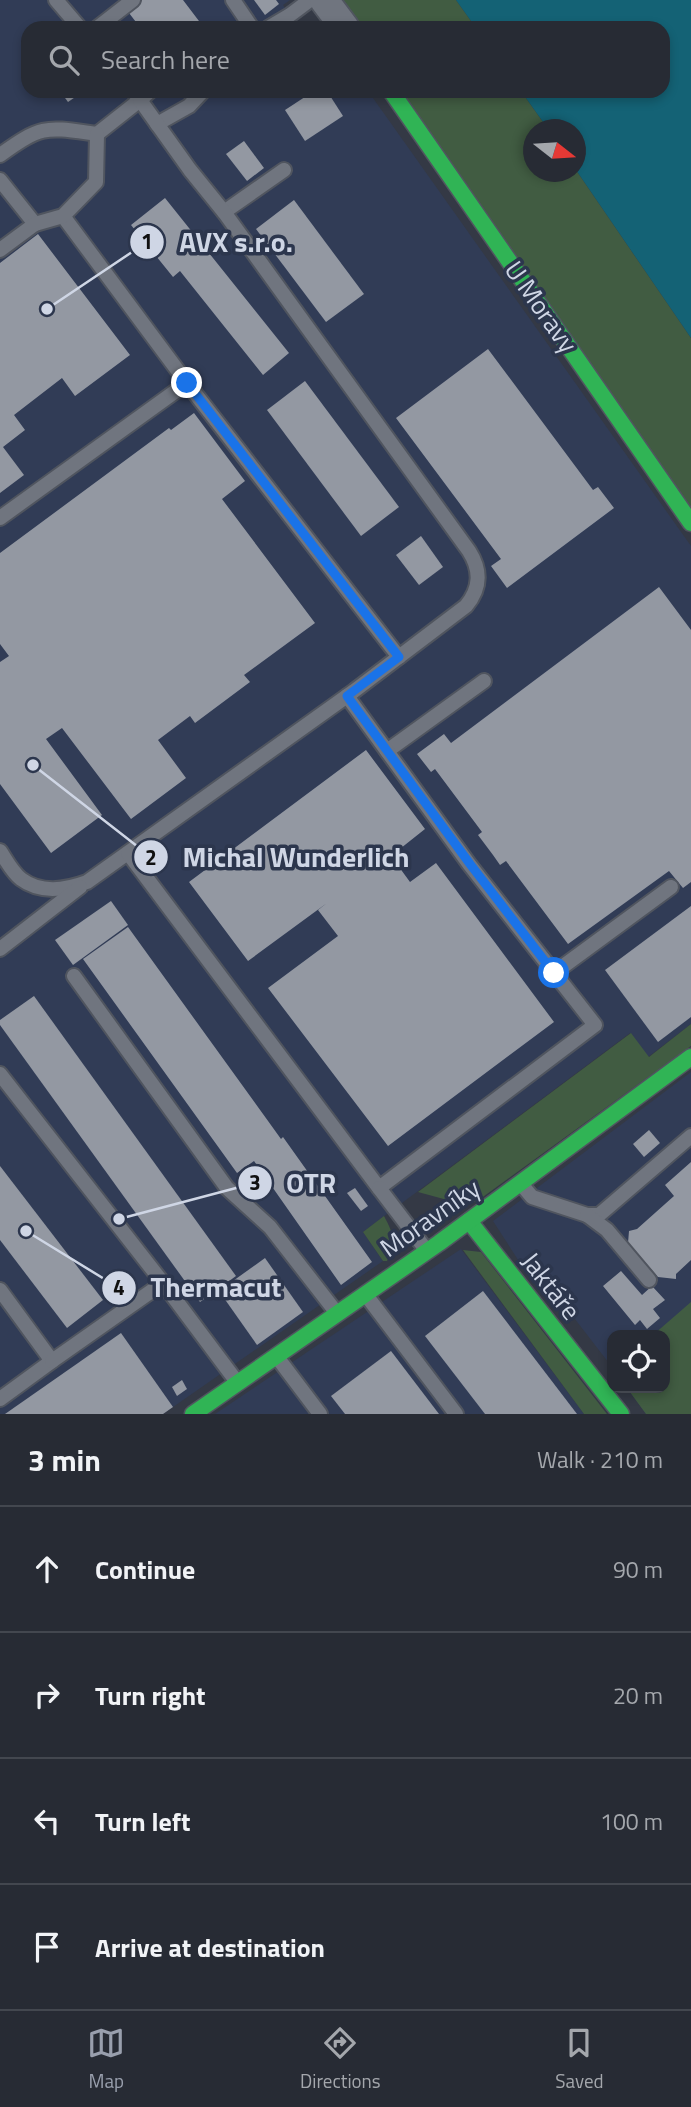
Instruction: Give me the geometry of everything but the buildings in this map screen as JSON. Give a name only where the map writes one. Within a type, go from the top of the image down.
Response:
[{"type":"street","points":[[324,0],[340,21]]},
{"type":"street","name":"U Moravy","points":[[396,98],[691,523]]},
{"type":"street","name":"Moravníky","points":[[193,1414],[521,1184],[691,1056]]},
{"type":"street","name":"Jaktáře","points":[[469,1221],[621,1414]]},
{"type":"lane","points":[[56,0],[74,21]]},
{"type":"lane","points":[[106,21],[133,0]]},
{"type":"lane","points":[[233,0],[247,21]]},
{"type":"lane","points":[[280,21],[310,0]]},
{"type":"lane","points":[[0,250],[36,224],[63,216],[96,182],[97,134],[137,98]]},
{"type":"lane","points":[[0,949],[87,882],[347,696],[466,607],[478,582],[476,562],[224,212],[157,124],[143,98]]},
{"type":"lane","points":[[157,124],[189,106],[196,98]]},
{"type":"lane","points":[[0,155],[25,137],[52,128],[97,134]]},
{"type":"lane","points":[[224,212],[284,170]]},
{"type":"lane","points":[[0,180],[36,224]]},
{"type":"lane","points":[[63,216],[187,383],[399,657]]},
{"type":"lane","points":[[0,518],[187,383]]},
{"type":"lane","points":[[387,751],[484,681]]},
{"type":"lane","points":[[347,696],[470,864],[595,1025],[379,1188]]},
{"type":"lane","points":[[0,851],[19,878],[33,886],[59,890],[87,882]]},
{"type":"lane","points":[[128,853],[427,1251]]},
{"type":"lane","points":[[554,973],[671,887]]},
{"type":"lane","points":[[74,976],[227,1188],[270,1227],[337,1313]]},
{"type":"lane","points":[[0,1074],[163,1283],[237,1383]]},
{"type":"lane","points":[[521,1184],[532,1197],[587,1215],[598,1215],[691,1136]]},
{"type":"lane","points":[[587,1215],[607,1230],[649,1280]]},
{"type":"lane","points":[[0,1399],[163,1283]]},
{"type":"lane","points":[[0,1290],[52,1361]]},
{"type":"lane","points":[[365,1294],[456,1414]]},
{"type":"lane","points":[[277,1357],[320,1414]]},
{"type":"shaded area","points":[[0,0],[290,0],[283,5],[293,21],[21,21],[21,98],[373,98],[691,546],[691,1024],[648,1057],[630,1033],[363,1232],[383,1261],[163,1414],[0,1414]]},
{"type":"shaded area","points":[[456,0],[691,0],[691,338],[584,182],[586,119],[541,119],[526,98],[670,98],[670,21],[471,21]]},
{"type":"shaded area","points":[[691,1072],[691,1414],[646,1414],[631,1393],[670,1393],[670,1330],[607,1330],[607,1361],[561,1301],[533,1283],[493,1221]]},
{"type":"shaded area","points":[[461,1249],[584,1414],[215,1414]]},
{"type":"green space","points":[[331,0],[456,0],[471,21],[346,21]]},
{"type":"green space","points":[[401,98],[526,98],[541,119],[523,119],[523,182],[584,182],[691,338],[691,511]]},
{"type":"green space","points":[[691,1024],[691,1046],[476,1202],[451,1201],[418,1192],[631,1033],[649,1057]]},
{"type":"green space","points":[[384,1216],[393,1238],[387,1261],[383,1261],[363,1232]]},
{"type":"green space","points":[[463,1250],[481,1252],[607,1414],[584,1414]]},
{"type":"green space","points":[[691,1302],[691,1414],[646,1414],[631,1393],[670,1393],[670,1330],[659,1330]]},
{"type":"traffic: fast","points":[[396,98],[691,523]]},
{"type":"traffic: fast","points":[[193,1414],[439,1243],[691,1057]]},
{"type":"traffic: fast","points":[[469,1221],[621,1414]]},
{"type":"place","name":"AVX s.r.o.","points":[[47,309]]},
{"type":"place","name":"Michal Wunderlich","points":[[33,765]]},
{"type":"place","name":"OTR","points":[[119,1219]]},
{"type":"place","name":"Thermacut","points":[[26,1231]]},
{"type":"route","points":[[187,383],[399,657],[347,696],[554,973]]}]
